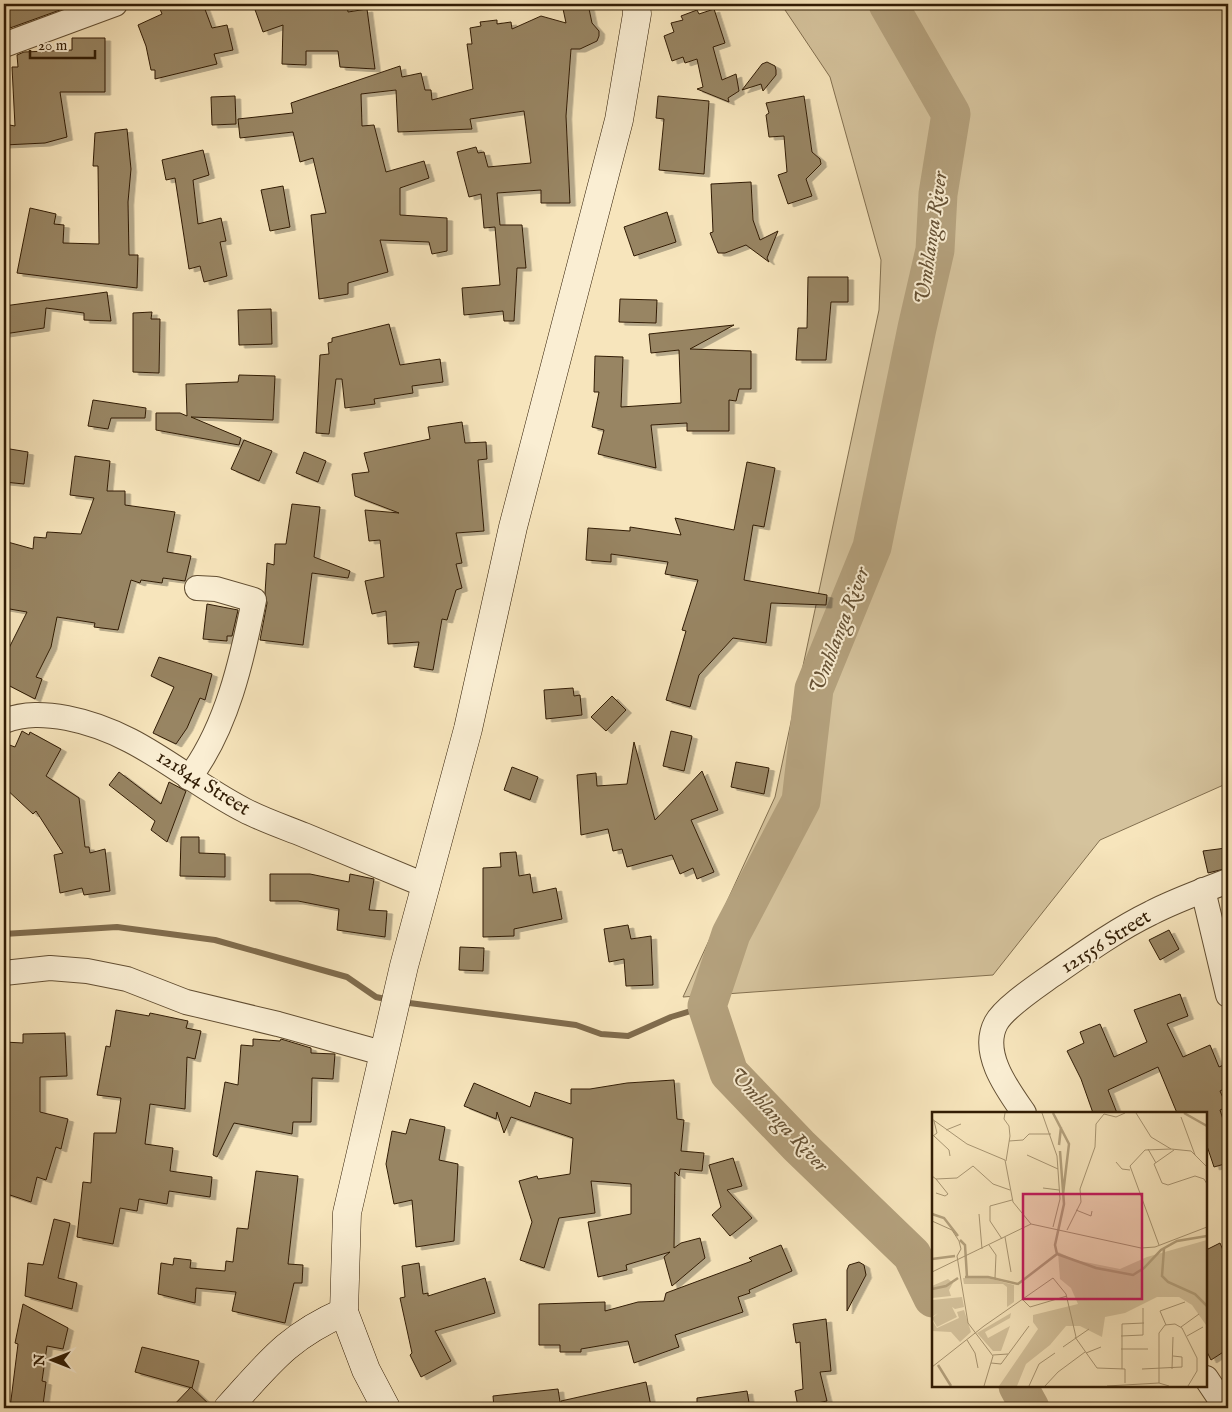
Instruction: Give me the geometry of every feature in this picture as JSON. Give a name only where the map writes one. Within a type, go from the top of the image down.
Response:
[{"type":"street","points":[[4,45],[116,4]]},
{"type":"street","points":[[386,1408],[366,1370],[344,1312],[347,1214],[404,966],[468,729],[512,527],[619,120],[637,14],[636,4]]},
{"type":"street","points":[[189,778],[201,762],[217,732],[229,700],[254,600],[216,589],[197,588]]},
{"type":"street","name":"121844 Street","points":[[4,721],[17,716],[48,714],[86,722],[132,740],[158,755],[189,778],[246,811],[427,886]]},
{"type":"street","name":"121556 Street","points":[[1023,1112],[1005,1084],[992,1053],[996,1023],[1015,1004],[1039,985],[1109,937],[1149,913],[1228,881]]},
{"type":"street","points":[[1203,890],[1228,995]]},
{"type":"street","points":[[4,973],[50,968],[95,972],[127,979],[186,1002],[278,1024],[385,1043]]},
{"type":"street","points":[[228,1408],[284,1347],[322,1322],[344,1312]]},
{"type":"street","points":[[1207,1380],[1226,1408]]},
{"type":"shaded area","points":[[781,4],[1228,4],[1228,783],[1100,840],[993,975],[683,997],[775,797],[879,310],[881,260],[830,77]]},
{"type":"building","points":[[8,4],[71,4],[71,6],[10,28]]},
{"type":"building","points":[[158,4],[203,4],[212,28],[227,25],[233,50],[214,54],[217,64],[155,79],[155,70],[151,70],[146,46],[138,25],[162,14]]},
{"type":"building","points":[[253,4],[347,4],[348,12],[367,9],[375,69],[340,67],[338,51],[306,51],[306,65],[282,64],[283,25],[263,32]]},
{"type":"building","points":[[562,4],[588,4],[592,23],[599,31],[599,36],[597,41],[580,49],[571,49],[566,116],[570,203],[541,203],[541,190],[497,193],[500,225],[522,225],[526,268],[517,268],[514,321],[504,321],[503,311],[464,315],[462,288],[500,285],[495,227],[484,228],[481,194],[469,197],[457,152],[476,147],[478,153],[484,152],[488,167],[531,163],[524,111],[470,119],[472,129],[398,132],[396,90],[361,94],[362,126],[374,125],[386,172],[424,161],[429,178],[400,188],[400,215],[447,218],[447,251],[432,254],[429,242],[380,240],[388,272],[348,283],[348,294],[319,299],[311,215],[326,213],[313,158],[300,162],[293,132],[240,138],[238,119],[293,113],[291,103],[400,66],[402,77],[421,73],[425,90],[431,90],[432,100],[473,89],[467,44],[472,44],[470,28],[481,26],[480,22],[497,20],[497,24],[511,22],[512,29],[541,16],[566,23]]},
{"type":"building","points":[[714,9],[725,43],[713,47],[722,80],[736,74],[739,91],[728,98],[729,102],[697,89],[703,87],[697,59],[685,63],[683,57],[672,61],[664,36],[674,32],[671,23],[683,20],[681,16],[697,10],[699,14]]},
{"type":"building","points":[[72,38],[105,38],[105,92],[60,92],[67,137],[45,143],[4,145],[4,124],[15,126],[12,67],[18,67],[17,55],[24,52],[72,50]]},
{"type":"building","points":[[767,62],[775,66],[776,75],[763,91],[761,84],[742,90],[762,64]]},
{"type":"building","points":[[235,96],[236,124],[212,125],[211,97]]},
{"type":"building","points":[[658,96],[709,101],[704,174],[659,170],[664,119],[656,118]]},
{"type":"building","points":[[804,96],[812,152],[820,159],[821,164],[806,179],[812,196],[788,204],[778,175],[787,172],[784,136],[769,137],[766,115],[769,113],[766,103]]},
{"type":"building","points":[[127,129],[131,169],[128,202],[129,255],[138,255],[137,288],[17,273],[30,208],[56,214],[54,224],[64,225],[63,243],[99,244],[98,166],[93,166],[95,133]]},
{"type":"building","points":[[203,150],[209,175],[193,180],[198,224],[221,218],[226,241],[220,242],[227,276],[204,282],[200,266],[189,269],[175,178],[166,180],[162,160]]},
{"type":"building","points":[[751,182],[753,220],[760,240],[778,231],[767,258],[769,262],[746,245],[725,253],[718,253],[710,233],[713,232],[711,184]]},
{"type":"building","points":[[283,186],[290,227],[270,231],[261,190]]},
{"type":"building","points":[[667,212],[676,242],[634,256],[624,227]]},
{"type":"building","points":[[808,277],[848,277],[848,302],[831,302],[826,360],[796,360],[798,328],[807,328]]},
{"type":"building","points":[[107,292],[111,321],[84,320],[84,313],[46,308],[44,328],[4,334],[4,306]]},
{"type":"building","points":[[620,299],[657,300],[656,323],[619,322]]},
{"type":"building","points":[[271,309],[272,344],[239,345],[238,310]]},
{"type":"building","points":[[152,312],[151,319],[160,319],[159,373],[133,372],[133,313]]},
{"type":"building","points":[[389,324],[400,365],[440,359],[443,382],[412,386],[413,393],[374,399],[375,404],[345,408],[342,379],[336,379],[329,434],[316,433],[320,355],[329,354],[328,343],[332,342],[332,338]]},
{"type":"building","points":[[734,325],[690,349],[751,351],[751,389],[739,389],[736,401],[729,400],[729,431],[687,431],[687,423],[651,425],[656,468],[598,454],[604,430],[592,427],[599,392],[594,392],[595,356],[623,357],[621,407],[681,403],[679,350],[651,353],[649,334]]},
{"type":"building","points":[[239,375],[275,376],[273,420],[191,417],[241,438],[239,445],[156,430],[156,413],[180,413],[187,416],[186,384],[238,382]]},
{"type":"building","points":[[93,400],[146,408],[145,418],[111,418],[108,429],[88,426]]},
{"type":"building","points":[[462,422],[465,443],[486,442],[487,459],[478,460],[484,531],[456,533],[462,563],[456,564],[462,588],[456,590],[447,620],[442,619],[433,670],[414,667],[419,642],[388,644],[386,611],[372,614],[365,581],[384,577],[380,540],[369,541],[365,510],[399,513],[355,496],[352,474],[369,472],[364,453],[430,439],[428,427]]},
{"type":"building","points":[[244,440],[272,451],[259,481],[231,469]]},
{"type":"building","points":[[4,448],[28,452],[24,484],[4,482]]},
{"type":"building","points":[[304,452],[326,461],[318,482],[296,473]]},
{"type":"building","points":[[75,456],[110,461],[107,491],[125,491],[125,505],[175,512],[167,552],[191,556],[185,581],[163,578],[162,583],[141,580],[140,583],[131,580],[118,630],[94,627],[95,623],[57,617],[51,647],[36,677],[42,679],[35,699],[4,683],[4,658],[27,612],[4,608],[4,541],[33,549],[34,537],[46,538],[47,532],[81,534],[94,498],[70,495]]},
{"type":"building","points":[[747,462],[775,468],[764,527],[753,525],[744,580],[827,595],[826,605],[771,603],[766,643],[733,638],[699,675],[690,707],[666,700],[686,631],[682,630],[698,580],[665,574],[668,562],[611,554],[611,562],[586,560],[588,528],[630,531],[630,527],[681,535],[675,518],[734,530]]},
{"type":"building","points":[[292,504],[320,507],[314,557],[350,571],[348,578],[312,573],[303,645],[260,640],[267,603],[265,593],[267,563],[274,565],[275,544],[286,544]]},
{"type":"building","points":[[207,604],[238,610],[232,636],[227,636],[227,641],[203,639]]},
{"type":"building","points":[[159,657],[212,674],[205,700],[200,698],[187,728],[176,744],[153,733],[174,687],[151,676]]},
{"type":"building","points":[[573,688],[574,696],[580,695],[582,715],[546,719],[544,690]]},
{"type":"building","points":[[612,696],[626,710],[606,731],[591,717]]},
{"type":"building","points":[[22,731],[29,735],[30,732],[61,749],[46,776],[79,798],[85,847],[89,847],[90,853],[105,849],[110,891],[84,895],[82,888],[60,893],[54,855],[63,853],[36,811],[33,814],[4,787],[4,743],[15,747]]},
{"type":"building","points":[[671,731],[692,736],[684,771],[663,766]]},
{"type":"building","points":[[634,742],[655,820],[702,771],[718,810],[691,820],[714,872],[697,879],[693,868],[680,874],[672,855],[627,867],[622,849],[613,851],[608,829],[581,835],[577,775],[596,773],[597,786],[627,784]]},
{"type":"building","points":[[736,762],[769,768],[764,794],[731,787]]},
{"type":"building","points":[[512,767],[538,777],[530,800],[504,790]]},
{"type":"building","points":[[119,772],[161,804],[169,782],[186,791],[167,842],[151,830],[155,821],[109,785]]},
{"type":"building","points":[[181,837],[199,837],[199,853],[225,854],[225,877],[180,876]]},
{"type":"building","points":[[1226,848],[1228,868],[1208,873],[1203,851]]},
{"type":"building","points":[[516,852],[519,876],[530,874],[533,893],[556,888],[562,919],[514,929],[514,936],[483,937],[483,868],[501,867],[500,853]]},
{"type":"building","points":[[270,874],[310,874],[349,882],[350,874],[374,879],[369,910],[387,911],[385,937],[337,930],[339,909],[298,901],[270,901]]},
{"type":"building","points":[[628,925],[631,939],[651,936],[653,985],[626,986],[624,959],[609,962],[604,929]]},
{"type":"building","points":[[1169,930],[1179,949],[1160,960],[1149,940]]},
{"type":"building","points":[[460,947],[484,948],[483,971],[459,970]]},
{"type":"building","points":[[1180,994],[1188,1016],[1167,1024],[1183,1057],[1210,1045],[1219,1067],[1228,1063],[1228,1087],[1220,1091],[1227,1107],[1220,1110],[1228,1135],[1228,1163],[1214,1167],[1207,1146],[1207,1112],[1177,1112],[1158,1067],[1108,1090],[1117,1112],[1093,1112],[1081,1079],[1067,1051],[1084,1043],[1080,1032],[1100,1024],[1114,1057],[1147,1042],[1134,1010]]},
{"type":"building","points":[[116,1010],[149,1016],[150,1013],[188,1021],[186,1028],[201,1031],[195,1059],[187,1057],[185,1109],[150,1104],[145,1144],[173,1148],[170,1171],[212,1177],[210,1197],[169,1191],[167,1204],[139,1199],[137,1211],[120,1208],[113,1244],[77,1237],[83,1182],[91,1183],[94,1133],[116,1133],[121,1098],[97,1095],[106,1046],[110,1047]]},
{"type":"building","points":[[65,1033],[67,1076],[40,1077],[40,1112],[68,1119],[61,1149],[56,1147],[46,1180],[37,1177],[31,1202],[4,1193],[4,1042],[23,1043],[23,1034]]},
{"type":"building","points":[[253,1039],[280,1041],[281,1039],[311,1048],[311,1053],[335,1054],[333,1079],[312,1078],[311,1122],[293,1122],[292,1134],[234,1123],[217,1157],[213,1155],[225,1082],[238,1085],[241,1045],[253,1046]]},
{"type":"building","points":[[674,1080],[677,1119],[684,1120],[681,1151],[704,1153],[702,1171],[680,1169],[679,1176],[675,1172],[674,1248],[681,1243],[700,1238],[705,1258],[672,1286],[664,1257],[670,1252],[626,1265],[627,1270],[598,1277],[588,1222],[631,1214],[631,1184],[591,1181],[595,1213],[559,1218],[544,1268],[520,1260],[532,1222],[519,1181],[537,1176],[538,1179],[570,1174],[573,1138],[511,1117],[504,1133],[497,1112],[496,1119],[464,1106],[474,1083],[530,1107],[535,1092],[571,1104],[571,1089],[590,1089],[627,1083]]},
{"type":"building","points":[[410,1119],[445,1127],[439,1160],[458,1164],[454,1241],[416,1247],[412,1200],[394,1204],[386,1164],[392,1131],[406,1134]]},
{"type":"building","points":[[733,1158],[742,1186],[727,1190],[752,1218],[730,1236],[712,1215],[721,1207],[709,1165]]},
{"type":"building","points":[[256,1171],[298,1176],[288,1264],[303,1265],[302,1283],[294,1283],[285,1323],[232,1311],[236,1292],[196,1288],[195,1303],[158,1294],[161,1263],[173,1265],[174,1258],[191,1260],[190,1268],[225,1271],[226,1261],[233,1262],[237,1228],[248,1229]]},
{"type":"building","points":[[54,1219],[70,1223],[58,1278],[77,1283],[72,1309],[25,1296],[28,1263],[43,1265]]},
{"type":"building","points":[[1220,1243],[1228,1262],[1228,1349],[1211,1360],[1207,1352],[1207,1250]]},
{"type":"building","points":[[781,1245],[792,1271],[749,1290],[750,1293],[738,1297],[743,1312],[675,1335],[679,1347],[634,1363],[628,1341],[581,1349],[581,1352],[560,1352],[560,1345],[539,1345],[539,1304],[605,1302],[605,1311],[638,1302],[664,1301],[666,1293],[752,1261],[749,1258]]},
{"type":"building","points":[[859,1262],[864,1265],[866,1275],[847,1311],[847,1270],[849,1265]]},
{"type":"building","points":[[419,1263],[423,1294],[428,1293],[428,1296],[485,1278],[495,1313],[435,1331],[451,1361],[421,1377],[410,1355],[412,1353],[400,1298],[405,1297],[402,1266]]},
{"type":"building","points":[[23,1304],[68,1328],[63,1349],[47,1346],[42,1381],[46,1382],[43,1405],[37,1404],[36,1408],[10,1408],[18,1344],[15,1343]]},
{"type":"building","points":[[826,1319],[831,1371],[820,1372],[827,1401],[798,1407],[795,1391],[803,1389],[800,1342],[796,1343],[793,1324]]},
{"type":"building","points":[[142,1347],[199,1361],[192,1388],[135,1372]]},
{"type":"building","points":[[646,1382],[651,1406],[642,1408],[562,1408],[561,1401]]},
{"type":"building","points":[[191,1387],[213,1408],[171,1408]]},
{"type":"building","points":[[558,1389],[561,1408],[494,1408],[493,1396]]},
{"type":"building","points":[[747,1391],[750,1408],[697,1408],[697,1398]]},
{"type":"waterway","name":"Umhlanga River","points":[[888,4],[951,114],[938,194],[935,250],[872,547],[814,689],[801,801],[731,934],[707,1006],[729,1073],[799,1146],[912,1255],[932,1296]]},
{"type":"waterway","points":[[4,934],[117,927],[215,940],[347,977],[376,997],[390,1000]]},
{"type":"waterway","points":[[402,1002],[576,1025],[601,1034],[628,1036],[671,1017],[707,1006]]},
{"type":"waterway","name":"Umhlanga River","points":[[1019,1387],[1030,1408]]}]
